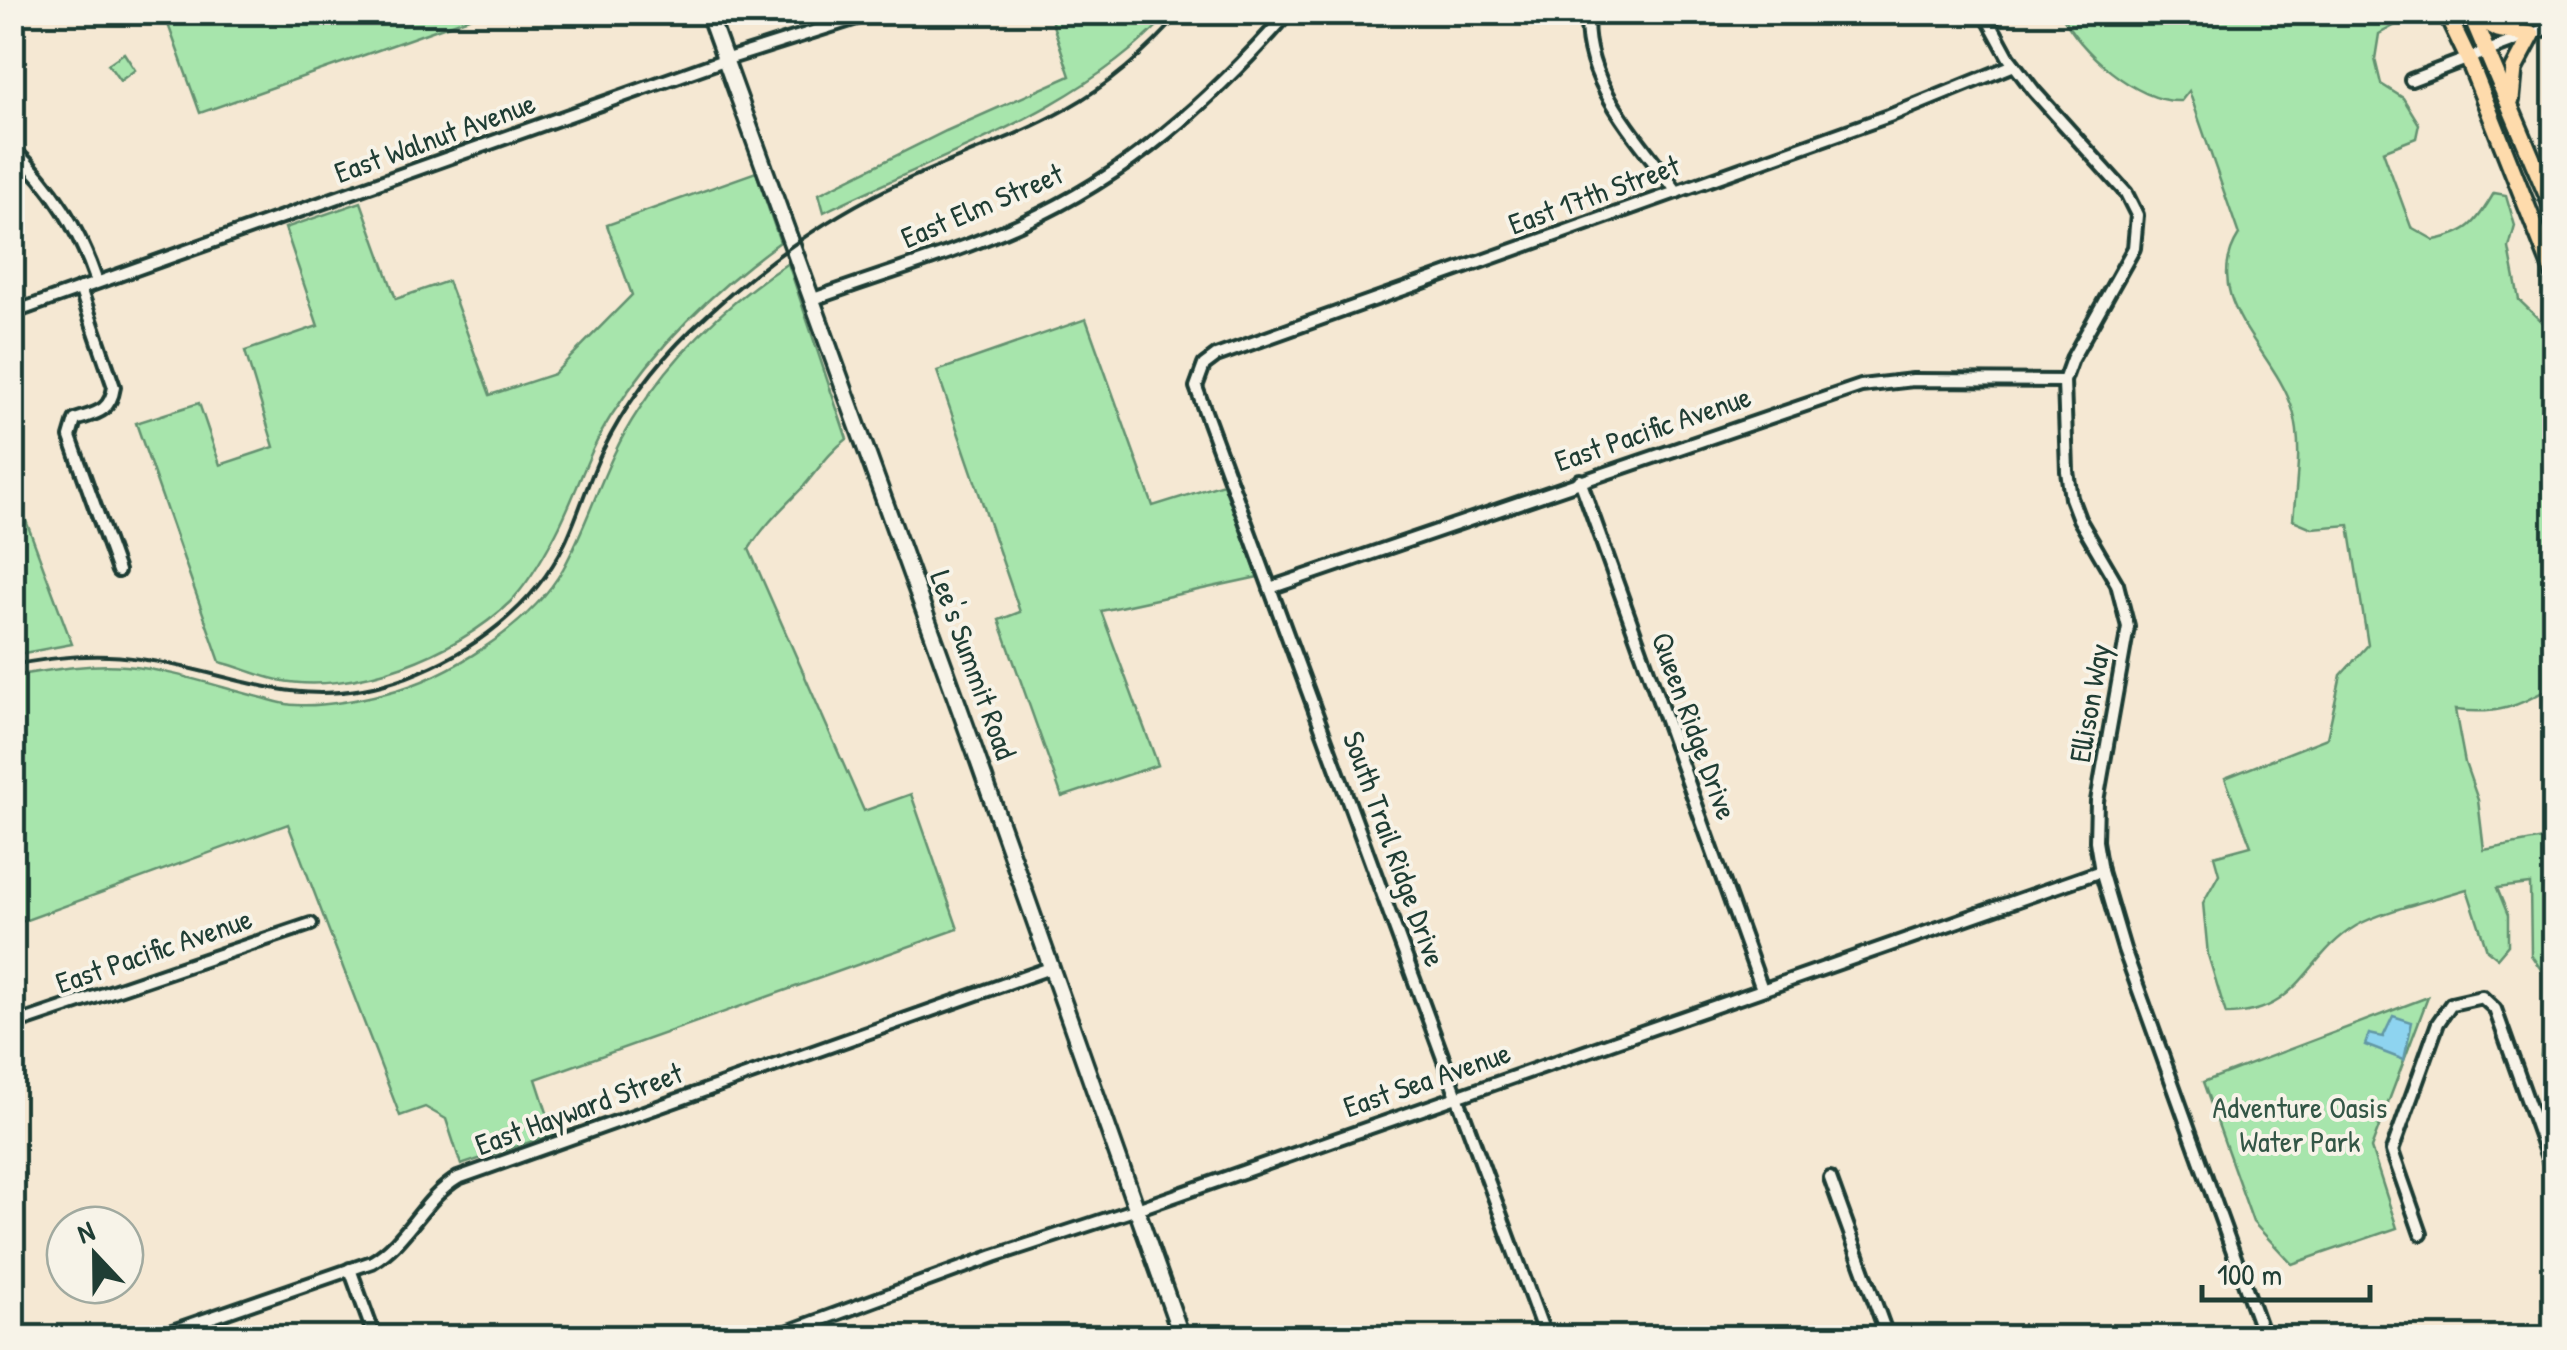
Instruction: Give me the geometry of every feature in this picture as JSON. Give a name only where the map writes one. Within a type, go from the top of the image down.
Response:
[{"type":"highway","points":[[2446,12],[2554,275]]},
{"type":"highway","points":[[2470,12],[2497,29],[2532,35],[2514,69],[2511,104]]},
{"type":"highway","points":[[2470,12],[2554,211]]},
{"type":"main road","name":"Lee's Summit Road","points":[[708,12],[1181,1337]]},
{"type":"street","name":"East Walnut Avenue","points":[[12,312],[724,60],[876,12]]},
{"type":"street","name":"East Elm Street","points":[[811,300],[1018,225],[1072,198],[1134,159],[1192,114],[1239,69],[1289,12]]},
{"type":"street","points":[[1588,12],[1591,60],[1604,90],[1677,192]]},
{"type":"street","name":"Ellison Way","points":[[1984,12],[2014,66],[2126,193],[2136,215],[2134,248],[2072,359],[2064,381],[2067,471],[2072,498],[2079,520],[2117,584],[2128,627],[2098,802],[2096,840],[2124,949],[2264,1338]]},
{"type":"street","points":[[2411,80],[2554,26]]},
{"type":"street","name":"East 17th Street","points":[[1198,379],[1204,365],[1216,356],[1889,116],[2014,66]]},
{"type":"street","points":[[12,148],[56,196],[88,254],[98,282]]},
{"type":"street","points":[[80,288],[114,388],[105,410],[74,420],[70,437],[118,571]]},
{"type":"street","name":"South Trail Ridge Drive","points":[[1198,379],[1196,387],[1546,1338]]},
{"type":"street","name":"East Pacific Avenue","points":[[1270,588],[1862,386],[1913,380],[2064,381]]},
{"type":"street","name":"Queen Ridge Drive","points":[[1580,480],[1762,989]]},
{"type":"street","name":"East Sea Avenue","points":[[771,1338],[994,1256],[2101,871]]},
{"type":"street","name":"East Pacific Avenue","points":[[12,1025],[311,924]]},
{"type":"street","name":"East Hayward Street","points":[[152,1338],[181,1333],[390,1251],[428,1201],[458,1178],[1050,968]]},
{"type":"street","points":[[2421,1234],[2392,1151],[2438,1023],[2451,1004],[2482,997],[2495,1009],[2554,1175]]},
{"type":"street","points":[[1830,1178],[1888,1338]]},
{"type":"street","points":[[350,1268],[375,1338]]},
{"type":"green space","points":[[164,12],[483,13],[200,113]]},
{"type":"green space","points":[[2323,12],[2327,20],[2348,13],[2410,13],[2408,18],[2379,34],[2375,59],[2381,84],[2403,98],[2419,124],[2416,138],[2383,151],[2411,227],[2434,240],[2456,234],[2476,220],[2494,193],[2506,195],[2515,226],[2509,248],[2519,300],[2549,329],[2554,343],[2554,686],[2507,708],[2455,710],[2465,763],[2478,800],[2484,850],[2554,837],[2554,972],[2542,971],[2531,955],[2530,884],[2497,888],[2508,915],[2508,945],[2497,958],[2487,950],[2467,889],[2356,926],[2271,1005],[2226,1014],[2208,955],[2203,903],[2219,874],[2214,856],[2251,846],[2225,778],[2327,738],[2341,675],[2368,645],[2349,525],[2312,528],[2293,520],[2298,451],[2293,411],[2233,304],[2227,282],[2229,259],[2239,235],[2189,91],[2181,101],[2164,99],[2128,84],[2095,58],[2061,13]]},
{"type":"green space","points":[[1049,13],[1170,13],[1134,48],[1051,104],[824,212],[819,194],[1070,76]]},
{"type":"green space","points":[[124,53],[135,70],[120,81],[108,64]]},
{"type":"green space","points":[[756,172],[780,242],[687,321],[629,390],[603,430],[546,551],[510,602],[488,621],[433,654],[370,676],[307,683],[271,678],[220,662],[136,423],[199,403],[220,465],[274,447],[245,351],[318,326],[285,228],[361,202],[396,299],[448,281],[490,395],[554,374],[632,295],[607,225]]},
{"type":"green space","points":[[788,263],[847,439],[767,524],[749,549],[864,811],[911,794],[958,929],[536,1079],[554,1134],[461,1165],[446,1119],[425,1107],[400,1116],[288,824],[13,925],[13,676],[83,666],[126,666],[282,703],[307,705],[386,693],[461,662],[509,629],[549,590],[573,550],[626,430],[669,368],[724,311]]},
{"type":"green space","points":[[1086,319],[1153,506],[1223,484],[1258,577],[1101,611],[1158,765],[1062,797],[999,620],[1020,612],[937,371]]},
{"type":"green space","points":[[12,483],[72,644],[13,655],[12,655]]},
{"type":"green space","name":"Adventure Oasis Water Park","points":[[2428,997],[2371,1148],[2397,1228],[2292,1264],[2253,1222],[2203,1082]]},
{"type":"green space","points":[[2554,1021],[2554,1106],[2541,1052]]},
{"type":"water","points":[[2393,1016],[2412,1022],[2404,1060],[2365,1045],[2369,1034],[2383,1037]]},
{"type":"railway","points":[[12,665],[76,656],[124,657],[271,688],[334,693],[407,677],[455,655],[499,625],[537,587],[565,543],[597,463],[620,419],[665,357],[713,309],[784,252],[860,203],[1022,131],[1083,99],[1128,65],[1182,12]]}]
